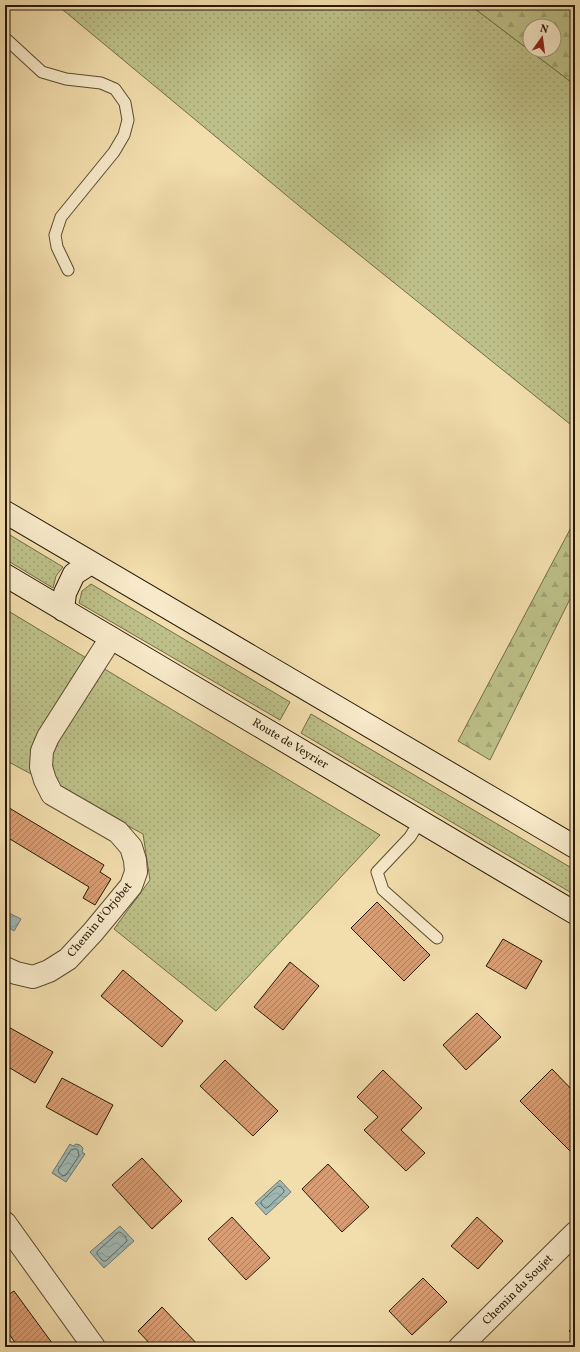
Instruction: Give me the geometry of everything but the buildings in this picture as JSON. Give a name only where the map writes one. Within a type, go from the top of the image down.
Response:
[{"type":"main road","points":[[5,512],[575,847]]},
{"type":"main road","points":[[63,610],[65,593],[74,574],[91,563]]},
{"type":"main road","name":"Route de Veyrier","points":[[5,575],[575,913]]},
{"type":"main road","name":"Chemin d'Orjobet","points":[[5,968],[16,973],[33,977],[49,971],[68,959],[93,932],[131,886],[136,872],[135,860],[131,847],[118,832],[52,794],[45,780],[41,767],[42,751],[48,737],[111,638]]},
{"type":"main road","points":[[5,1223],[94,1347]]},
{"type":"main road","name":"Chemin du Soujet","points":[[460,1347],[575,1233]]},
{"type":"lane","points":[[5,38],[42,72],[66,79],[101,83],[115,89],[125,103],[128,120],[124,135],[117,147],[61,217],[55,235],[57,246],[68,270]]},
{"type":"lane","points":[[420,821],[410,837],[377,872],[383,890],[437,938]]},
{"type":"green space","points":[[57,5],[470,5],[522,45],[522,58],[540,58],[575,85],[575,428],[321,224]]},
{"type":"green space","points":[[470,5],[575,5],[575,85],[540,58],[562,58],[562,18],[522,18],[522,45]]},
{"type":"green space","points":[[575,520],[575,589],[490,760],[458,741]]},
{"type":"green space","points":[[5,532],[63,567],[56,576],[53,588],[5,559]]},
{"type":"green space","points":[[91,584],[290,702],[280,720],[79,603],[82,591]]},
{"type":"green space","points":[[5,609],[380,835],[216,1011],[114,929],[150,880],[143,834],[5,760]]},
{"type":"green space","points":[[311,714],[575,870],[575,895],[301,733]]},
{"type":"water","points":[[5,911],[21,919],[14,931],[5,925]]},
{"type":"water","points":[[70,1144],[73,1146],[76,1144],[80,1145],[83,1148],[82,1152],[85,1154],[66,1182],[52,1173]]},
{"type":"water","points":[[280,1180],[291,1192],[266,1215],[255,1203]]},
{"type":"water","points":[[120,1226],[134,1241],[104,1268],[90,1252]]}]
